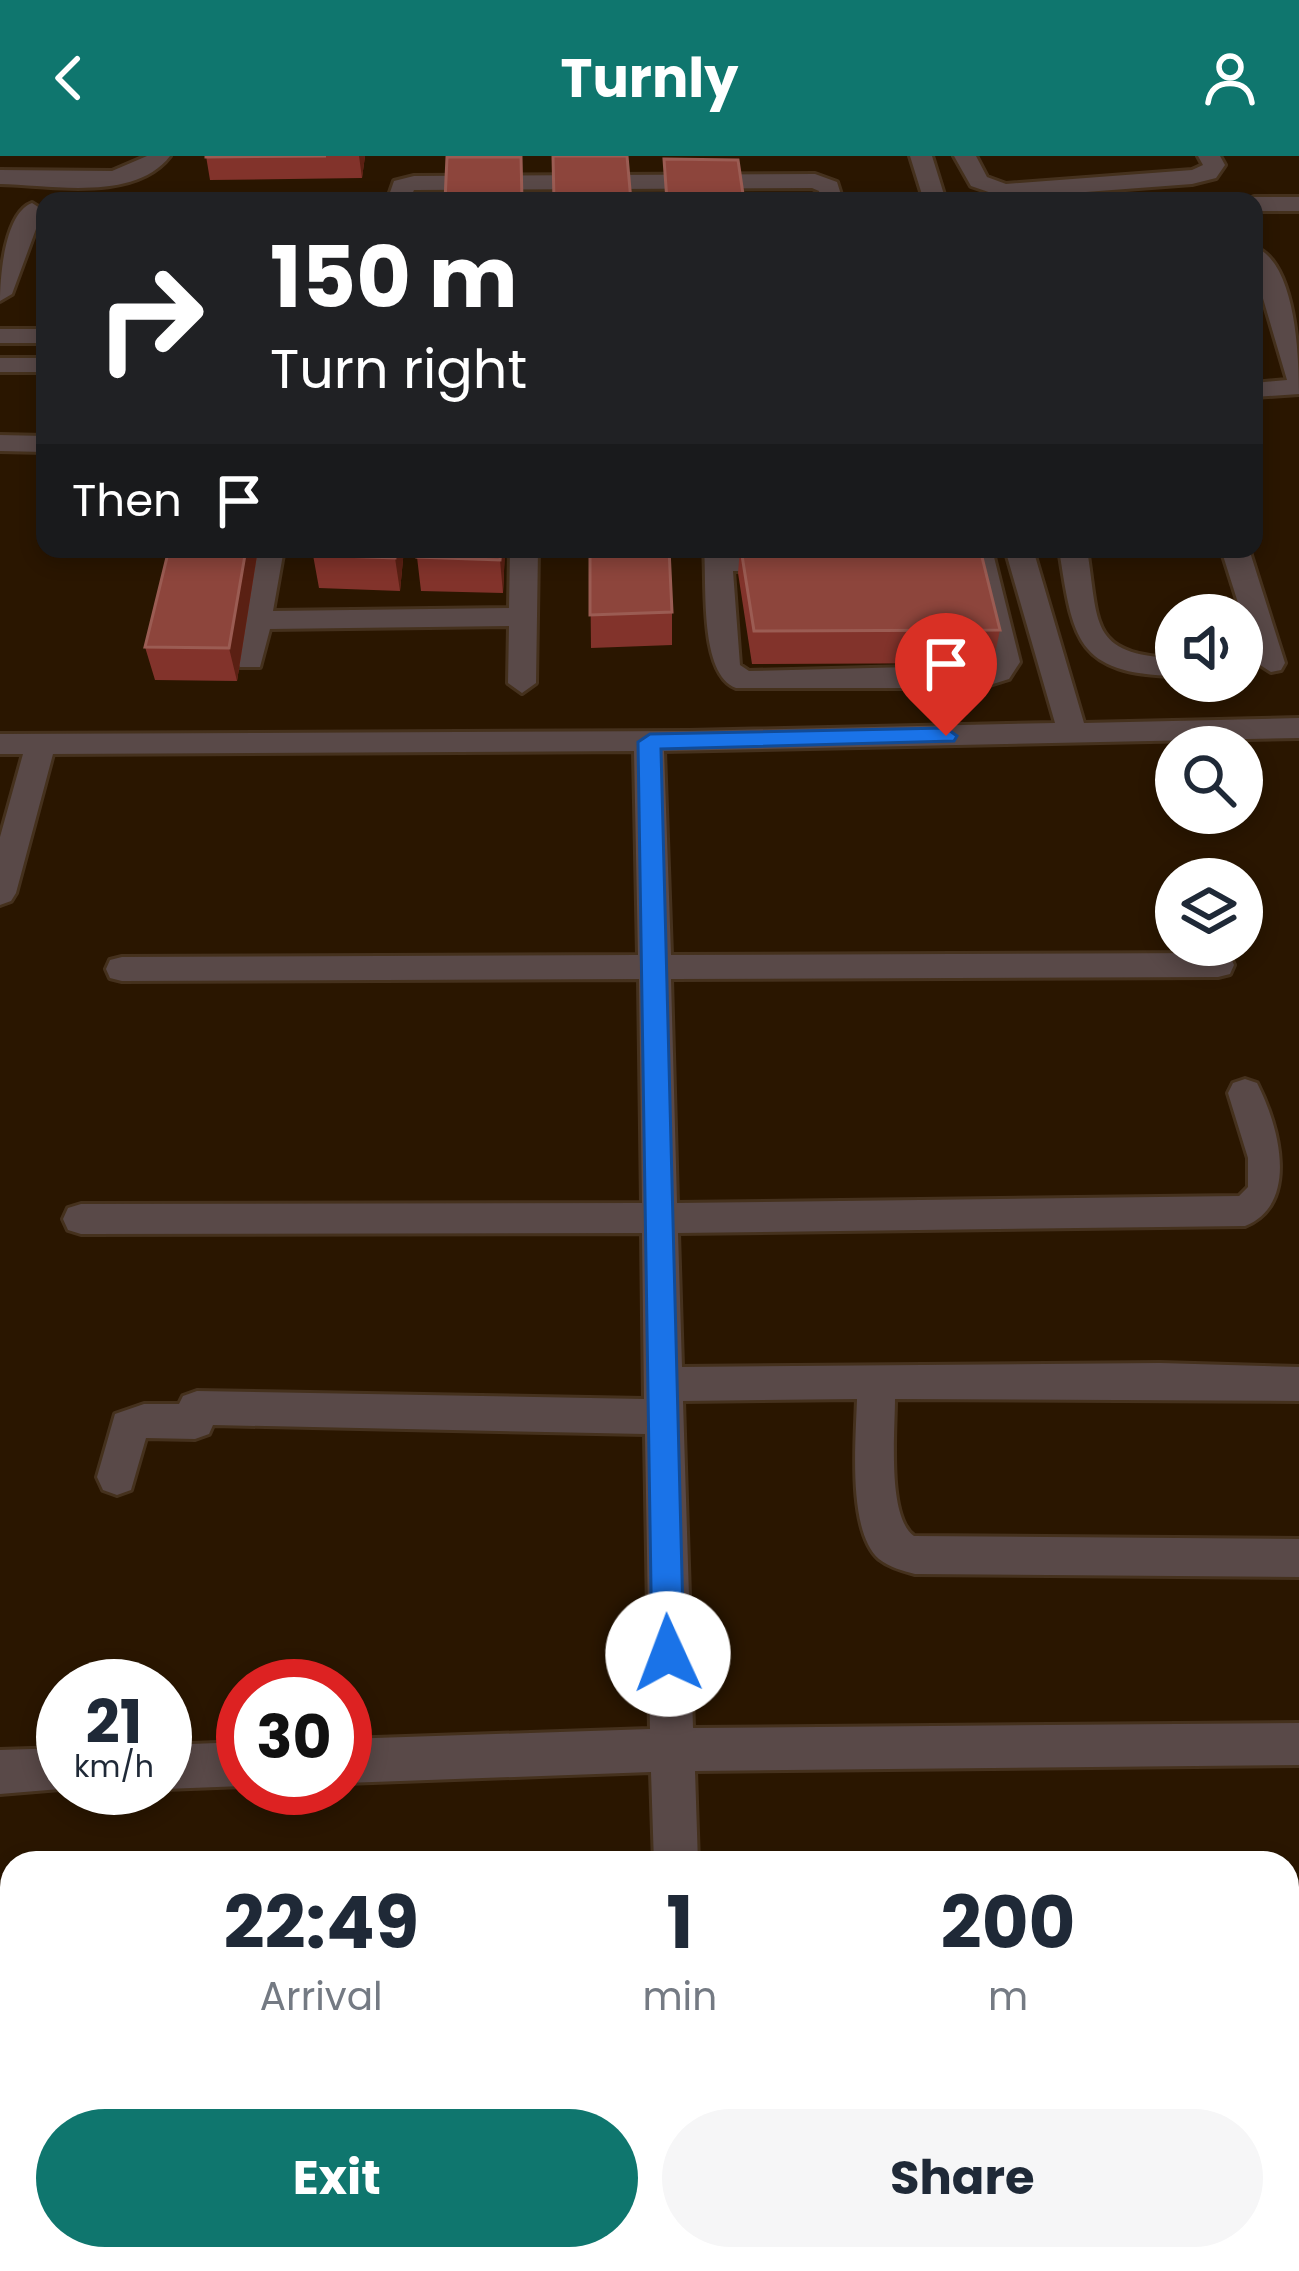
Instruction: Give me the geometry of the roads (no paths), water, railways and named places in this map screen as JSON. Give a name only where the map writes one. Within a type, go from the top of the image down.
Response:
[{"type":"street","points":[[0,177],[131,178],[154,167],[159,156]]},
{"type":"street","points":[[921,156],[932,192]]},
{"type":"street","points":[[965,156],[974,180],[986,188],[1006,191],[1192,176],[1208,173],[1214,165],[1209,156]]},
{"type":"street","points":[[399,192],[414,183],[537,191],[752,191],[820,182],[830,192]]},
{"type":"street","points":[[1263,204],[1299,204]]},
{"type":"street","points":[[0,210],[36,210]]},
{"type":"street","points":[[0,294],[36,216]]},
{"type":"street","points":[[1263,264],[1299,384],[1263,389]]},
{"type":"street","points":[[0,336],[36,336]]},
{"type":"street","points":[[0,365],[36,365]]},
{"type":"street","points":[[0,443],[36,444]]},
{"type":"street","points":[[250,660],[268,558]]},
{"type":"street","points":[[522,683],[523,558]]},
{"type":"street","points":[[718,558],[726,665],[733,676],[746,681],[980,678],[1000,672],[1006,662],[984,558]]},
{"type":"street","points":[[754,558],[807,561]]},
{"type":"street","points":[[895,560],[924,558]]},
{"type":"street","points":[[1021,558],[1057,691],[1075,733]]},
{"type":"street","points":[[1075,558],[1088,633],[1100,652],[1115,663],[1155,668]]},
{"type":"street","points":[[1238,558],[1271,663]]},
{"type":"street","points":[[257,620],[520,617]]},
{"type":"street","points":[[0,744],[650,742],[1299,728]]},
{"type":"street","points":[[650,742],[676,1851]]},
{"type":"street","points":[[0,893],[41,744]]},
{"type":"street","points":[[122,969],[1155,965]]},
{"type":"street","points":[[81,1219],[1186,1215],[1245,1210],[1258,1205],[1267,1194],[1268,1170],[1244,1094]]},
{"type":"street","points":[[876,1382],[880,1516],[887,1539],[903,1553],[926,1558],[1299,1558]]},
{"type":"street","points":[[117,1477],[129,1426],[144,1421],[195,1422],[196,1408],[664,1400],[876,1382],[1299,1384]]},
{"type":"street","points":[[372,1760],[672,1750],[1299,1744]]},
{"type":"street","points":[[0,1772],[36,1771]]}]
